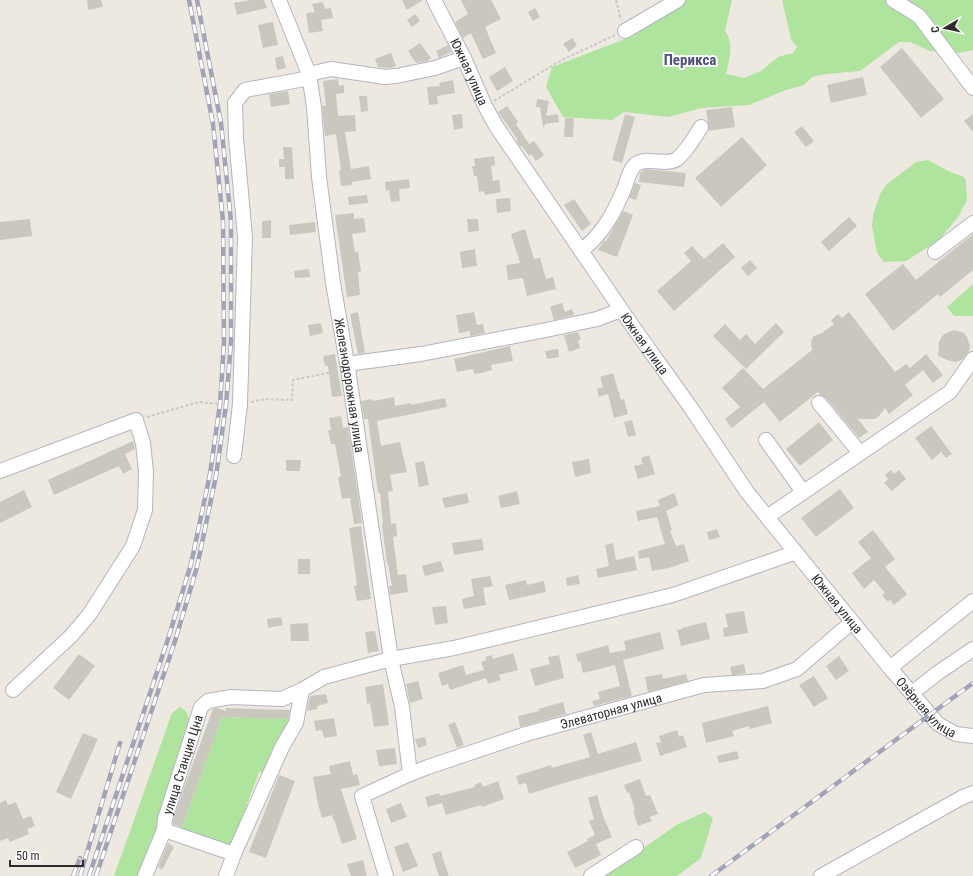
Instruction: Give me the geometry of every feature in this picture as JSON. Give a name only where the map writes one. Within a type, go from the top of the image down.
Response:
[{"type":"street","name":"Железнодорожная улица","points":[[279,0],[310,76],[314,107],[319,177],[333,283],[347,364],[391,659],[402,707],[410,774]]},
{"type":"street","name":"Южная улица","points":[[434,0],[464,58],[485,106],[500,132],[620,310],[692,408],[747,492],[794,552],[889,667]]},
{"type":"street","points":[[625,31],[678,0]]},
{"type":"street","points":[[893,0],[920,16],[973,88]]},
{"type":"street","points":[[234,456],[240,404],[245,237],[236,137],[235,103],[245,90],[310,76],[331,69],[385,77],[435,68],[464,58]]},
{"type":"street","points":[[581,251],[592,243],[609,221],[625,188],[630,171],[637,163],[642,161],[666,163],[676,160],[685,151],[701,127]]},
{"type":"street","points":[[935,252],[973,223]]},
{"type":"street","points":[[347,364],[421,354],[546,330],[597,319],[620,310]]},
{"type":"street","points":[[767,518],[950,392],[973,359]]},
{"type":"street","points":[[819,403],[860,453]]},
{"type":"street","points":[[0,472],[136,420],[143,443],[146,472],[145,510],[133,546],[90,615],[71,636],[13,690]]},
{"type":"street","points":[[766,440],[803,492]]},
{"type":"street","points":[[226,876],[234,854],[282,747],[296,723],[302,690],[324,677],[391,659],[454,648],[673,595],[794,552]]},
{"type":"street","points":[[889,667],[973,601]]},
{"type":"street","name":"Элеваторная улица","points":[[386,876],[362,796],[410,774],[526,734],[704,685],[763,681],[796,669],[852,622]]},
{"type":"street","points":[[912,693],[939,672],[973,649]]},
{"type":"street","name":"Озёрная улица","points":[[889,667],[938,724],[956,734],[973,736]]},
{"type":"street","name":"улица Станция Цна","points":[[145,876],[164,830],[165,819],[201,707],[204,703],[215,699],[231,698],[282,699],[302,690]]},
{"type":"street","points":[[822,876],[961,798],[973,793]]},
{"type":"street","points":[[164,830],[234,854]]},
{"type":"street","points":[[591,876],[636,847]]},
{"type":"path","points":[[485,106],[560,61],[625,31],[616,0]]},
{"type":"green space","points":[[687,0],[732,0],[725,31],[731,46],[726,74],[744,78],[761,71],[778,57],[793,53],[797,47],[791,39],[782,0],[973,0],[973,50],[959,53],[930,51],[910,42],[899,42],[860,71],[812,77],[804,85],[786,90],[749,105],[702,108],[668,117],[624,112],[612,120],[563,117],[546,87],[552,67],[633,36]]},
{"type":"green space","points":[[928,160],[948,171],[964,177],[966,182],[967,200],[958,217],[939,240],[906,261],[884,262],[877,253],[872,226],[873,215],[880,194],[886,185],[916,162]]},
{"type":"green space","points":[[973,284],[973,316],[954,316],[947,307]]},
{"type":"green space","points":[[180,707],[186,711],[189,719],[193,721],[162,818],[140,876],[114,876],[172,713]]},
{"type":"green space","points":[[222,717],[293,719],[266,773],[259,772],[230,847],[180,832]]},
{"type":"green space","points":[[705,812],[713,818],[701,858],[677,876],[603,876],[678,824]]},
{"type":"building","points":[[87,0],[101,0],[103,7],[88,10]]},
{"type":"building","points":[[250,0],[264,0],[267,8],[237,15],[234,3]]},
{"type":"building","points":[[402,0],[423,0],[407,10]]},
{"type":"building","points":[[461,0],[491,0],[501,19],[485,27],[496,53],[483,59],[471,33],[463,38],[455,22],[468,14]]},
{"type":"building","points":[[323,2],[325,9],[331,8],[333,18],[321,20],[323,31],[309,33],[306,13],[315,12],[312,4]]},
{"type":"building","points":[[535,8],[540,17],[533,21],[528,12]]},
{"type":"building","points":[[415,14],[420,21],[412,27],[407,20]]},
{"type":"building","points":[[273,22],[278,45],[263,48],[258,25]]},
{"type":"building","points":[[572,38],[577,45],[569,52],[563,44]]},
{"type":"building","points":[[420,43],[431,58],[427,61],[416,63],[408,51]]},
{"type":"building","points":[[448,45],[451,52],[439,58],[436,51]]},
{"type":"building","points":[[902,48],[944,99],[921,118],[880,67]]},
{"type":"building","points":[[391,53],[396,66],[390,68],[378,67],[375,59]]},
{"type":"building","points":[[283,56],[286,68],[277,70],[275,58]]},
{"type":"building","points":[[505,67],[513,81],[497,91],[489,77]]},
{"type":"building","points":[[863,77],[867,95],[831,103],[827,85]]},
{"type":"building","points":[[338,79],[339,86],[344,85],[344,93],[336,94],[338,116],[355,115],[356,131],[345,132],[351,169],[369,166],[371,179],[352,182],[352,185],[341,186],[339,170],[341,170],[336,134],[325,136],[322,106],[326,106],[323,81]]},
{"type":"building","points":[[453,80],[455,93],[437,96],[438,104],[429,105],[427,87],[440,86],[439,83]]},
{"type":"building","points":[[288,91],[290,104],[271,107],[269,94]]},
{"type":"building","points":[[359,96],[367,96],[368,111],[361,112]]},
{"type":"building","points":[[537,99],[549,101],[546,116],[558,114],[559,122],[545,124],[543,127],[540,107],[536,107]]},
{"type":"building","points":[[507,106],[518,122],[516,124],[529,144],[534,141],[544,155],[536,161],[531,154],[529,156],[522,146],[521,147],[516,141],[518,140],[498,112]]},
{"type":"building","points":[[732,107],[735,127],[709,131],[706,110]]},
{"type":"building","points":[[462,114],[463,128],[454,130],[452,115]]},
{"type":"building","points":[[625,114],[635,117],[622,163],[612,160]]},
{"type":"building","points":[[973,114],[973,132],[964,121]]},
{"type":"building","points":[[565,118],[574,118],[573,137],[564,137]]},
{"type":"building","points":[[802,126],[814,141],[806,147],[794,132]]},
{"type":"building","points":[[742,137],[767,165],[721,207],[695,178]]},
{"type":"building","points":[[283,147],[292,147],[294,179],[285,179],[285,167],[279,167],[279,159],[284,159]]},
{"type":"building","points":[[494,156],[495,165],[491,166],[493,181],[499,180],[501,192],[485,195],[484,191],[479,192],[477,176],[474,176],[472,166],[475,166],[474,159]]},
{"type":"building","points":[[645,169],[686,173],[684,187],[639,182],[640,173]]},
{"type":"building","points":[[409,179],[410,188],[399,189],[400,201],[391,202],[389,190],[386,191],[385,182]]},
{"type":"building","points":[[635,183],[641,185],[636,200],[629,198]]},
{"type":"building","points":[[367,195],[368,203],[349,205],[348,197]]},
{"type":"building","points":[[510,198],[511,211],[497,213],[496,199]]},
{"type":"building","points":[[574,199],[591,224],[582,231],[564,205]]},
{"type":"building","points":[[623,211],[633,215],[617,257],[598,250],[604,241],[606,241]]},
{"type":"building","points":[[354,213],[354,219],[364,218],[366,232],[352,234],[355,252],[358,252],[361,271],[358,272],[360,295],[347,297],[335,215]]},
{"type":"building","points":[[849,217],[857,226],[829,251],[821,242]]},
{"type":"building","points":[[30,219],[32,236],[0,240],[0,222]]},
{"type":"building","points":[[467,219],[478,219],[479,231],[468,232]]},
{"type":"building","points":[[271,220],[271,238],[262,238],[262,221]]},
{"type":"building","points":[[315,222],[316,232],[290,235],[289,225]]},
{"type":"building","points":[[525,229],[534,259],[540,258],[546,279],[553,277],[556,289],[527,296],[523,278],[508,280],[506,265],[520,263],[511,234]]},
{"type":"building","points":[[973,234],[973,270],[940,297],[938,294],[893,331],[865,294],[903,264],[916,280]]},
{"type":"building","points":[[723,243],[735,257],[674,311],[657,291],[691,261],[684,253],[692,246],[704,259]]},
{"type":"building","points":[[475,249],[477,266],[462,268],[460,252]]},
{"type":"building","points":[[750,260],[757,268],[748,276],[741,268]]},
{"type":"building","points":[[309,269],[310,277],[295,278],[294,271]]},
{"type":"building","points":[[562,303],[565,312],[572,309],[574,315],[554,320],[550,307]]},
{"type":"building","points":[[358,312],[365,353],[358,354],[350,314]]},
{"type":"building","points":[[474,312],[477,325],[483,324],[485,333],[470,336],[470,331],[459,333],[456,315]]},
{"type":"building","points":[[849,312],[895,372],[906,364],[910,368],[926,354],[943,375],[933,383],[923,370],[905,385],[913,395],[889,414],[885,408],[875,419],[858,419],[868,432],[859,438],[826,398],[818,392],[780,422],[764,402],[732,428],[725,419],[740,407],[722,388],[743,368],[763,389],[812,350],[811,342],[813,337],[822,333],[834,324],[831,320],[838,314],[842,318]]},
{"type":"building","points":[[321,323],[323,333],[310,336],[308,325]]},
{"type":"building","points":[[776,323],[784,332],[746,369],[713,336],[725,324],[740,340],[746,334],[755,344]]},
{"type":"building","points":[[954,330],[964,333],[970,347],[969,351],[962,360],[955,362],[938,356],[939,342],[941,338],[944,334]]},
{"type":"building","points":[[578,332],[581,339],[578,340],[580,348],[569,352],[564,335]]},
{"type":"building","points":[[510,346],[513,361],[491,365],[492,370],[482,373],[474,374],[473,369],[457,372],[454,359]]},
{"type":"building","points":[[558,349],[559,357],[547,359],[545,351]]},
{"type":"building","points":[[335,354],[342,396],[332,397],[328,366],[325,366],[323,356]]},
{"type":"building","points":[[613,373],[621,400],[624,399],[628,414],[614,418],[608,394],[599,397],[597,389],[603,387],[600,377]]},
{"type":"building","points":[[394,397],[395,406],[411,403],[411,405],[445,398],[447,407],[377,421],[381,446],[400,442],[407,472],[390,475],[393,491],[388,492],[391,524],[396,523],[397,536],[393,537],[398,575],[406,574],[408,592],[390,595],[389,586],[392,586],[387,564],[380,493],[378,493],[368,419],[364,419],[361,401],[372,399],[373,401]]},
{"type":"building","points":[[341,416],[343,428],[348,427],[362,523],[354,524],[350,498],[342,499],[338,477],[341,476],[335,444],[331,444],[328,430],[331,430],[329,418]]},
{"type":"building","points":[[632,420],[636,435],[628,437],[624,422]]},
{"type":"building","points":[[819,422],[833,440],[800,466],[786,449]]},
{"type":"building","points":[[931,426],[952,454],[946,458],[941,452],[932,460],[915,438]]},
{"type":"building","points":[[133,441],[135,449],[125,454],[132,469],[123,474],[119,466],[54,495],[48,480]]},
{"type":"building","points":[[649,455],[655,474],[638,479],[634,466],[643,464],[641,458]]},
{"type":"building","points":[[589,459],[591,473],[575,477],[572,462]]},
{"type":"building","points":[[286,460],[301,460],[300,471],[286,471]]},
{"type":"building","points":[[424,461],[429,485],[419,487],[415,463]]},
{"type":"building","points":[[891,470],[894,474],[899,470],[906,479],[892,491],[884,483],[888,479],[885,475]]},
{"type":"building","points":[[840,489],[854,508],[816,537],[801,518]]},
{"type":"building","points":[[24,490],[32,507],[0,523],[0,502]]},
{"type":"building","points":[[517,491],[520,504],[501,508],[498,496]]},
{"type":"building","points":[[467,493],[469,503],[445,508],[442,498]]},
{"type":"building","points":[[674,493],[679,505],[666,511],[672,530],[670,531],[676,546],[684,544],[689,561],[669,568],[652,571],[649,557],[639,559],[638,551],[665,544],[657,517],[638,521],[636,511],[660,506],[658,500]]},
{"type":"building","points":[[361,526],[371,599],[357,601],[354,586],[357,585],[349,528]]},
{"type":"building","points":[[717,529],[720,537],[709,540],[707,532]]},
{"type":"building","points":[[873,530],[895,559],[885,567],[907,594],[894,605],[890,600],[888,602],[882,595],[885,593],[874,580],[864,589],[852,573],[871,558],[858,542]]},
{"type":"building","points":[[482,539],[484,550],[454,555],[452,543]]},
{"type":"building","points":[[613,543],[616,560],[634,556],[637,570],[598,578],[596,569],[609,566],[605,545]]},
{"type":"building","points":[[298,559],[310,559],[310,574],[298,574]]},
{"type":"building","points":[[441,561],[444,571],[425,576],[422,566]]},
{"type":"building","points":[[578,575],[580,584],[567,586],[566,578]]},
{"type":"building","points":[[490,576],[493,586],[483,588],[486,605],[464,609],[462,599],[474,596],[471,579]]},
{"type":"building","points":[[526,580],[527,585],[544,581],[546,592],[509,600],[505,585]]},
{"type":"building","points":[[446,606],[448,623],[435,625],[432,607]]},
{"type":"building","points":[[744,611],[748,633],[724,637],[723,628],[728,627],[725,614]]},
{"type":"building","points":[[281,617],[283,625],[268,628],[267,619]]},
{"type":"building","points":[[706,622],[710,639],[681,646],[677,630]]},
{"type":"building","points":[[308,623],[309,641],[291,641],[290,624]]},
{"type":"building","points":[[375,631],[379,651],[368,653],[365,632]]},
{"type":"building","points":[[660,632],[664,649],[623,660],[632,696],[594,706],[592,701],[600,699],[598,692],[620,686],[615,665],[583,673],[580,661],[578,662],[576,654],[608,645],[610,653],[626,650],[624,641]]},
{"type":"building","points":[[513,653],[518,670],[499,675],[501,680],[488,684],[486,678],[450,690],[448,684],[442,686],[438,673],[463,665],[466,675],[484,670],[481,662],[486,660],[485,657],[492,655],[493,659]]},
{"type":"building","points":[[79,654],[95,666],[69,700],[53,688]]},
{"type":"building","points":[[559,655],[564,678],[535,686],[530,669],[550,664],[548,657]]},
{"type":"building","points":[[839,656],[849,671],[836,680],[826,666]]},
{"type":"building","points":[[744,664],[746,673],[732,675],[730,667]]},
{"type":"building","points":[[662,674],[663,679],[686,674],[688,681],[648,692],[645,677]]},
{"type":"building","points":[[814,676],[828,698],[814,707],[799,685]]},
{"type":"building","points":[[418,681],[423,699],[410,703],[406,684]]},
{"type":"building","points":[[383,684],[389,725],[374,727],[370,703],[367,704],[365,687]]},
{"type":"building","points":[[326,694],[328,703],[317,706],[318,709],[307,711],[310,696]]},
{"type":"building","points":[[563,702],[566,714],[520,727],[518,716],[539,711],[538,709]]},
{"type":"building","points":[[768,706],[772,723],[750,729],[749,726],[732,731],[734,736],[706,743],[702,723]]},
{"type":"building","points":[[217,708],[226,711],[226,708],[290,710],[288,719],[222,717],[182,827],[173,824],[184,788],[213,709]]},
{"type":"building","points":[[334,718],[337,736],[324,738],[322,730],[316,731],[314,721]]},
{"type":"building","points":[[455,722],[464,745],[457,748],[448,725]]},
{"type":"building","points":[[677,730],[679,737],[683,735],[687,747],[660,756],[656,743],[661,742],[659,736]]},
{"type":"building","points":[[591,732],[598,754],[636,742],[642,761],[529,794],[526,783],[519,785],[516,776],[551,765],[552,768],[590,757],[583,735]]},
{"type":"building","points":[[83,733],[98,739],[71,799],[56,792]]},
{"type":"building","points":[[425,737],[427,745],[418,748],[415,739]]},
{"type":"building","points":[[395,748],[397,764],[379,766],[376,750]]},
{"type":"building","points":[[737,751],[739,759],[719,763],[717,756]]},
{"type":"building","points":[[350,761],[353,775],[357,774],[360,785],[341,789],[357,839],[342,844],[332,815],[322,818],[313,777],[331,774],[329,766]]},
{"type":"building","points":[[279,775],[295,781],[266,858],[249,852]]},
{"type":"building","points":[[640,779],[646,796],[650,795],[658,814],[650,817],[652,821],[638,826],[629,792],[627,793],[624,785]]},
{"type":"building","points":[[498,781],[504,799],[482,807],[481,805],[446,815],[442,803],[428,807],[425,797],[439,793],[440,796],[475,787],[474,785],[481,782],[483,787]]},
{"type":"building","points":[[597,795],[603,816],[612,837],[596,844],[601,855],[575,868],[567,852],[588,841],[587,839],[595,835],[589,821],[594,819],[588,798]]},
{"type":"building","points":[[6,800],[8,805],[16,802],[23,819],[31,816],[35,826],[27,829],[29,834],[10,842],[8,838],[0,841],[0,803]]},
{"type":"building","points":[[401,803],[407,817],[391,823],[386,809]]},
{"type":"building","points":[[408,842],[418,866],[403,872],[394,847]]},
{"type":"building","points":[[168,843],[174,847],[162,870],[158,867]]},
{"type":"building","points":[[441,851],[449,876],[439,876],[436,867],[432,854]]},
{"type":"building","points":[[363,860],[367,876],[351,876],[347,864]]},
{"type":"railway","points":[[89,876],[168,639],[191,564],[210,474],[220,404],[224,342],[223,221],[213,124],[189,0]]},
{"type":"railway","points":[[96,876],[175,641],[197,567],[216,476],[226,405],[231,342],[231,221],[221,123],[197,0]]},
{"type":"railway","points":[[711,876],[973,683]]},
{"type":"railway","points":[[80,876],[120,743]]},
{"type":"railway","points":[[73,876],[80,858]]},
{"type":"district","name":"Перикса","points":[[690,60]]}]
